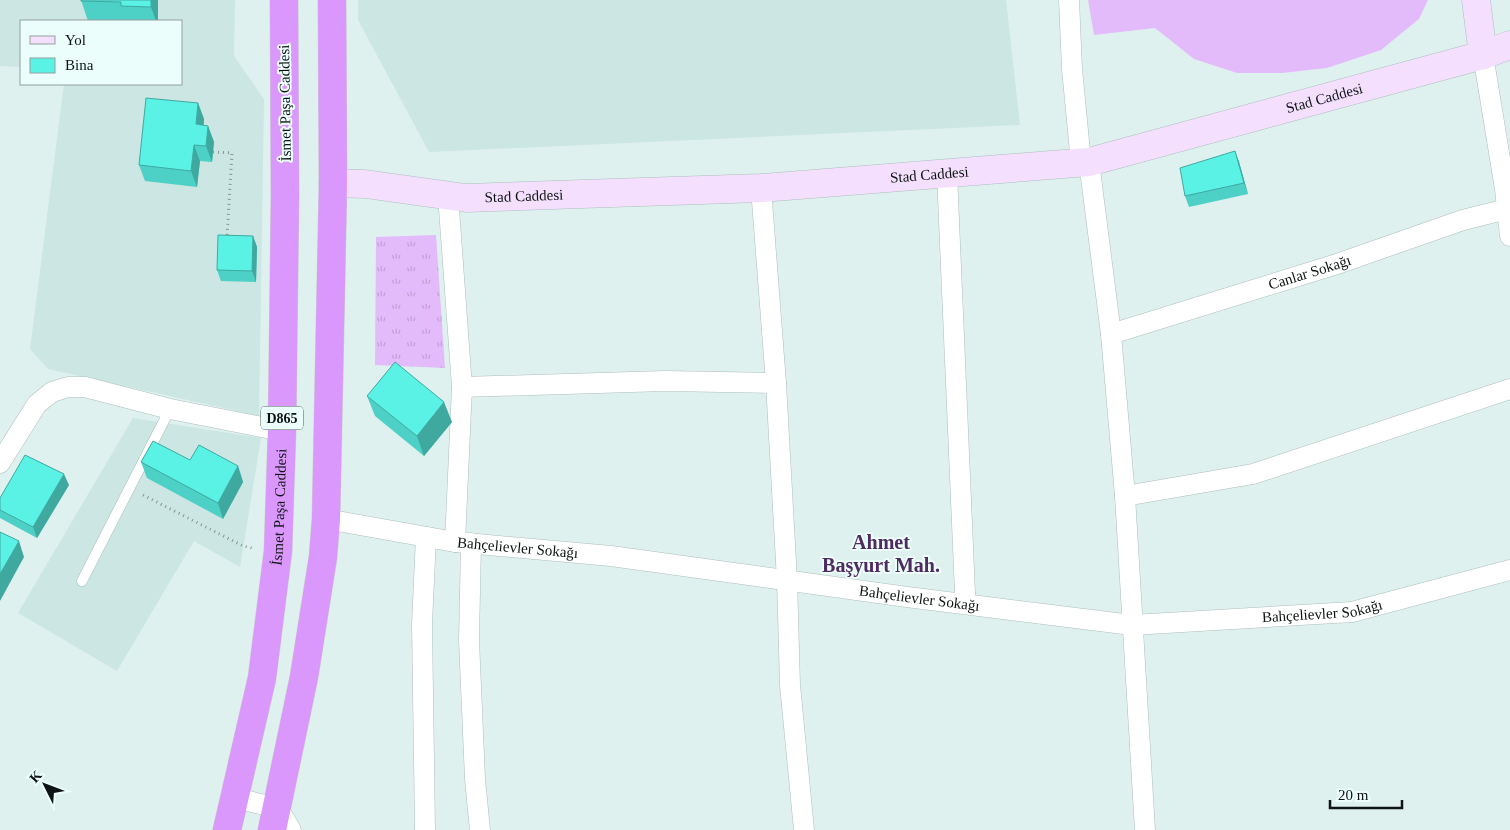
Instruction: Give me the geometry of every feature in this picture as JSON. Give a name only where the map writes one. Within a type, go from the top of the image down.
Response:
[{"type":"highway","name":"İsmet Paşa Caddesi","points":[[227,830],[262,678],[278,551],[286,196],[284,0]]},
{"type":"highway","points":[[280,823],[323,557],[326,519],[333,183],[332,0]]},
{"type":"street","points":[[1069,0],[1072,69],[1111,334],[1125,496],[1145,830]]},
{"type":"street","points":[[1476,0],[1510,236]]},
{"type":"street","name":"Stad Caddesi","points":[[333,183],[365,184],[466,198],[761,188],[1085,162],[1483,54],[1510,45]]},
{"type":"street","points":[[947,174],[965,593],[962,603]]},
{"type":"street","points":[[761,188],[776,383],[787,580],[790,685],[804,830]]},
{"type":"street","points":[[448,195],[462,387],[463,542],[475,779],[480,830]]},
{"type":"street","name":"Canlar Sokağı","points":[[1111,334],[1337,264],[1463,220],[1507,209]]},
{"type":"street","points":[[462,387],[665,381],[776,383]]},
{"type":"street","points":[[0,463],[36,404],[52,392],[68,387],[85,387],[170,408],[282,431]]},
{"type":"street","points":[[1125,496],[1253,474],[1510,389]]},
{"type":"street","name":"Bahçelievler Sokağı","points":[[326,519],[463,542],[611,556],[1132,625],[1352,612],[1510,570]]},
{"type":"street","points":[[424,830],[422,624],[426,537]]},
{"type":"street","points":[[235,798],[280,823]]},
{"type":"lane","points":[[82,581],[170,408]]},
{"type":"path","points":[[213,152],[232,153],[227,237]]},
{"type":"path","points":[[129,488],[243,546],[278,551]]},
{"type":"shaded area","points":[[0,0],[235,0],[234,56],[264,99],[259,416],[48,369],[30,349],[64,85],[182,85],[182,20],[20,20],[20,67],[0,66]]},
{"type":"shaded area","points":[[358,0],[1006,0],[1020,125],[429,152],[358,20]]},
{"type":"shaded area","points":[[133,418],[261,438],[240,567],[194,541],[117,671],[18,613]]},
{"type":"green space","points":[[1088,0],[1428,0],[1419,19],[1381,50],[1327,68],[1282,73],[1237,73],[1194,59],[1155,28],[1094,35]]},
{"type":"green space","points":[[436,235],[445,368],[375,365],[376,237]]},
{"type":"building","points":[[81,0],[151,0],[151,7],[121,6],[121,2]]},
{"type":"building","points":[[146,98],[198,103],[196,124],[208,126],[206,146],[194,145],[191,171],[139,165]]},
{"type":"building","points":[[1235,151],[1244,183],[1185,196],[1180,168]]},
{"type":"building","points":[[218,235],[253,236],[252,271],[217,270]]},
{"type":"building","points":[[395,362],[444,402],[417,436],[367,396]]},
{"type":"building","points":[[153,441],[190,460],[199,445],[238,466],[218,503],[141,462]]},
{"type":"building","points":[[25,455],[64,474],[33,527],[0,510],[0,498]]},
{"type":"building","points":[[0,532],[19,541],[0,574]]},
{"type":"district","name":"Ahmet Başyurt Mah.","points":[[881,554]]}]
